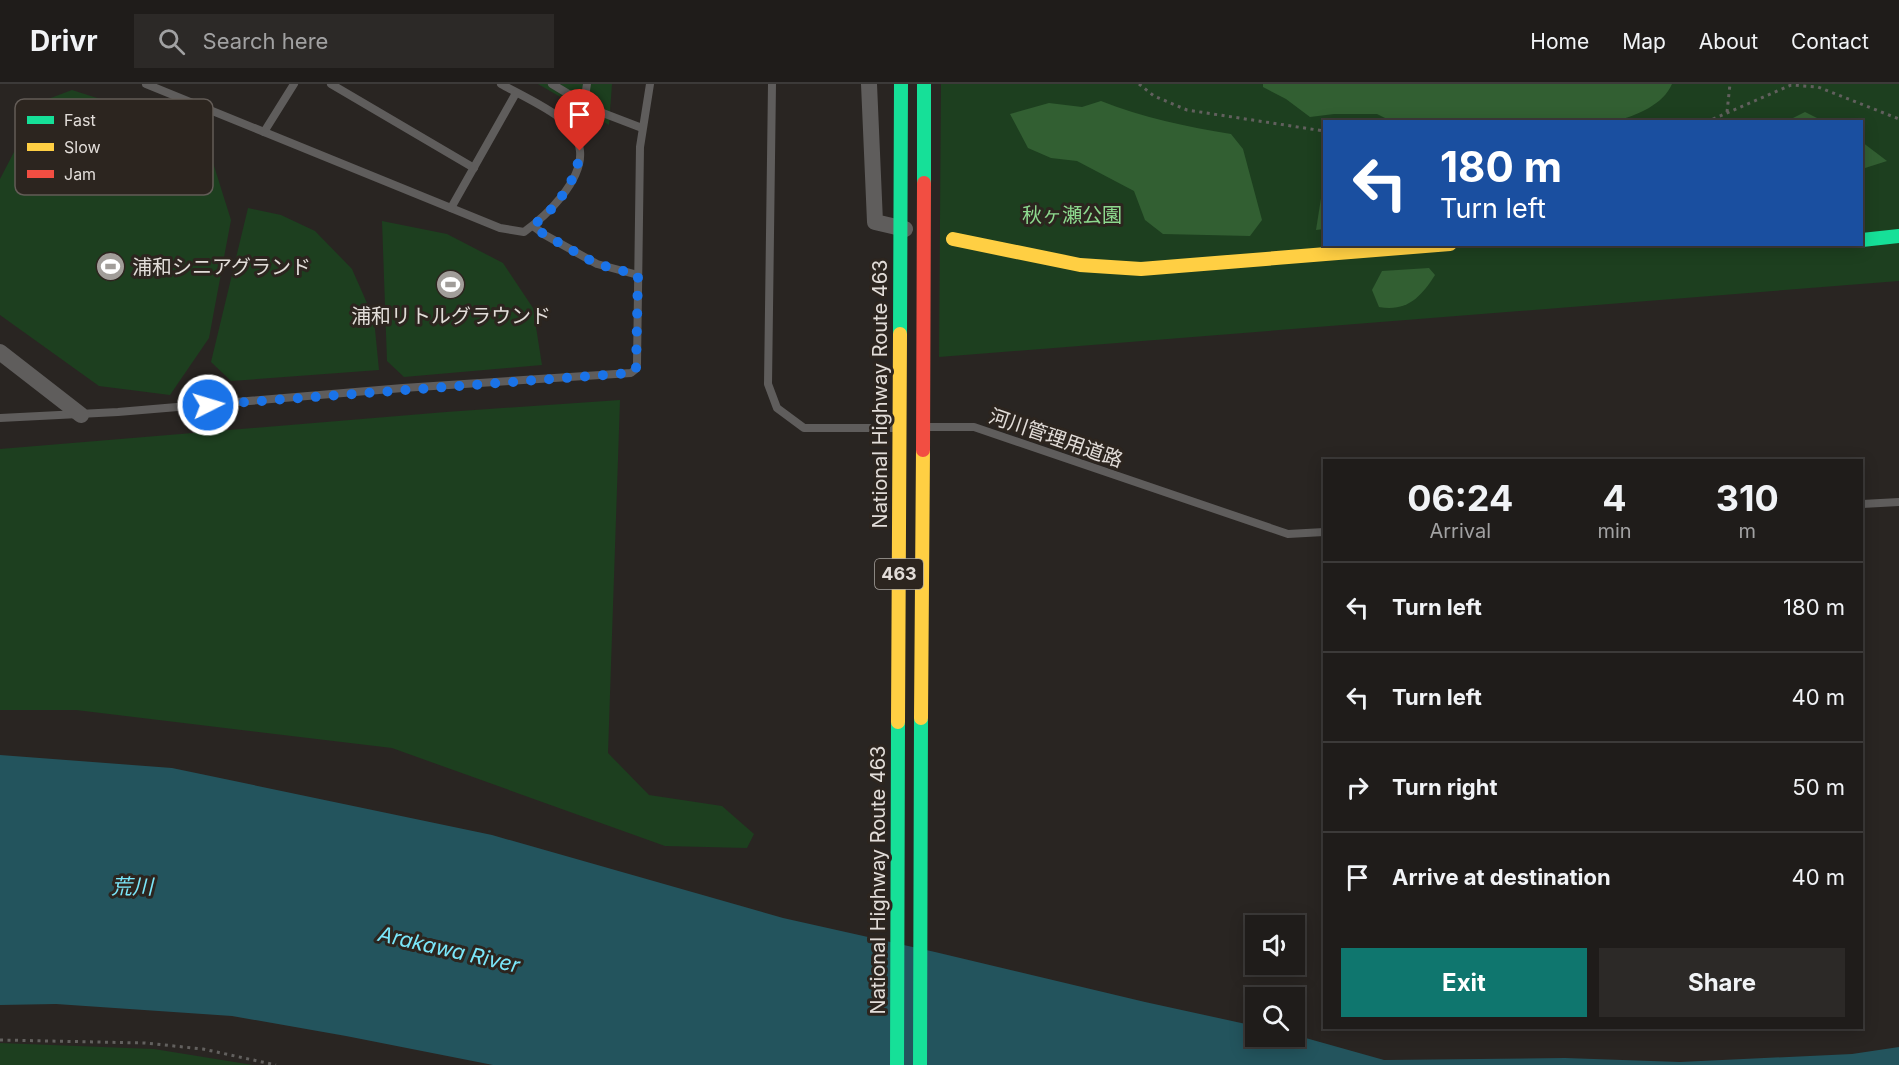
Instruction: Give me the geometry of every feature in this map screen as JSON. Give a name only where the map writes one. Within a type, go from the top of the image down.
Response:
[{"type":"main road","name":"National Highway Route 463","points":[[897,1065],[901,84]]},
{"type":"main road","name":"463","points":[[920,1065],[924,84]]},
{"type":"main road","points":[[1863,240],[1899,236]]},
{"type":"main road","points":[[953,239],[1080,265],[1141,269],[1425,246]]},
{"type":"street","points":[[869,84],[875,222],[953,239]]},
{"type":"street","points":[[0,352],[81,414]]},
{"type":"lane","points":[[146,84],[183,99]]},
{"type":"lane","points":[[264,132],[294,84]]},
{"type":"lane","points":[[331,84],[474,168]]},
{"type":"lane","points":[[213,111],[500,228],[524,232],[557,204],[576,173],[580,151],[574,136],[561,119],[501,84]]},
{"type":"lane","points":[[552,84],[595,110],[642,128]]},
{"type":"lane","points":[[584,103],[587,84]]},
{"type":"lane","points":[[0,418],[631,373],[636,369],[637,364],[642,128],[650,84]]},
{"type":"lane","points":[[772,84],[768,384],[777,408],[804,428],[906,428]]},
{"type":"lane","points":[[451,208],[516,93]]},
{"type":"lane","points":[[533,226],[597,264],[638,275]]},
{"type":"lane","name":"河川管理用道路","points":[[917,428],[974,427],[1288,534],[1323,532]]},
{"type":"lane","points":[[1863,504],[1899,502]]},
{"type":"path","points":[[1139,84],[1154,96],[1187,110],[1323,131]]},
{"type":"path","points":[[1727,112],[1730,84]]},
{"type":"path","points":[[1710,120],[1791,86],[1818,87],[1899,119]]},
{"type":"path","points":[[0,1040],[145,1043],[203,1049],[276,1065]]},
{"type":"green space","points":[[538,84],[612,84],[609,125]]},
{"type":"green space","name":"秋ヶ瀬公園","points":[[941,84],[1899,84],[1899,281],[939,357]]},
{"type":"green space","points":[[1263,84],[1672,84],[1656,103],[1641,112],[1619,120],[1389,120],[1377,114],[1334,114],[1310,117],[1286,99],[1263,87]]},
{"type":"green space","name":"浦和シニアグランド","points":[[72,90],[100,99],[48,99]]},
{"type":"green space","points":[[1101,101],[1165,121],[1231,134],[1243,149],[1262,220],[1250,236],[1163,234],[1145,220],[1134,191],[1077,161],[1051,158],[1028,148],[1010,114],[1049,103],[1082,107]]},
{"type":"green space","points":[[1805,112],[1821,120],[1789,120]]},
{"type":"green space","points":[[1863,143],[1887,161],[1863,169]]},
{"type":"green space","name":"浦和シニアグランド","points":[[15,150],[15,195],[213,195],[213,163],[231,220],[209,338],[170,395],[99,386],[0,315],[0,179]]},
{"type":"green space","points":[[1323,190],[1323,229],[1316,230]]},
{"type":"green space","points":[[248,208],[281,215],[315,231],[352,269],[374,319],[379,370],[231,381],[211,362]]},
{"type":"green space","name":"浦和リトルグラウンド","points":[[382,221],[447,234],[503,263],[533,308],[542,365],[404,377],[387,361]]},
{"type":"green space","points":[[1429,268],[1435,275],[1419,296],[1398,307],[1379,307],[1372,290],[1382,271]]},
{"type":"green space","points":[[620,400],[608,753],[649,795],[722,806],[754,834],[747,848],[665,846],[392,748],[76,710],[0,710],[0,449]]},
{"type":"green space","points":[[0,1043],[154,1049],[253,1065],[0,1065]]},
{"type":"water","name":"荒川","points":[[0,755],[172,768],[492,835],[783,918],[1245,1024],[1245,1047],[1305,1047],[1305,1038],[1384,1060],[1565,1058],[1680,1062],[1852,1054],[1899,1047],[1899,1065],[493,1065],[232,1016],[56,1004],[0,1005]]},
{"type":"traffic: fast","points":[[900,334],[901,84]]},
{"type":"traffic: fast","points":[[924,84],[924,183]]},
{"type":"traffic: fast","points":[[1863,240],[1899,236]]},
{"type":"traffic: fast","points":[[920,1065],[921,718]]},
{"type":"traffic: fast","points":[[897,1065],[898,722]]},
{"type":"traffic: slow","points":[[953,239],[1080,265],[1141,269],[1425,246]]},
{"type":"traffic: slow","points":[[898,722],[900,334]]},
{"type":"traffic: slow","points":[[921,718],[923,450]]},
{"type":"traffic: jam","points":[[923,450],[924,183]]},
{"type":"place","name":"浦和シニアグランド","points":[[111,267]]},
{"type":"place","name":"浦和リトルグラウンド","points":[[451,285]]},
{"type":"route","points":[[208,405],[403,388],[631,373],[636,369],[637,364],[638,275],[597,264],[533,226],[557,204],[576,173],[580,151]]},
{"type":"water label","name":"Arakawa River","points":[[449,950]]}]
